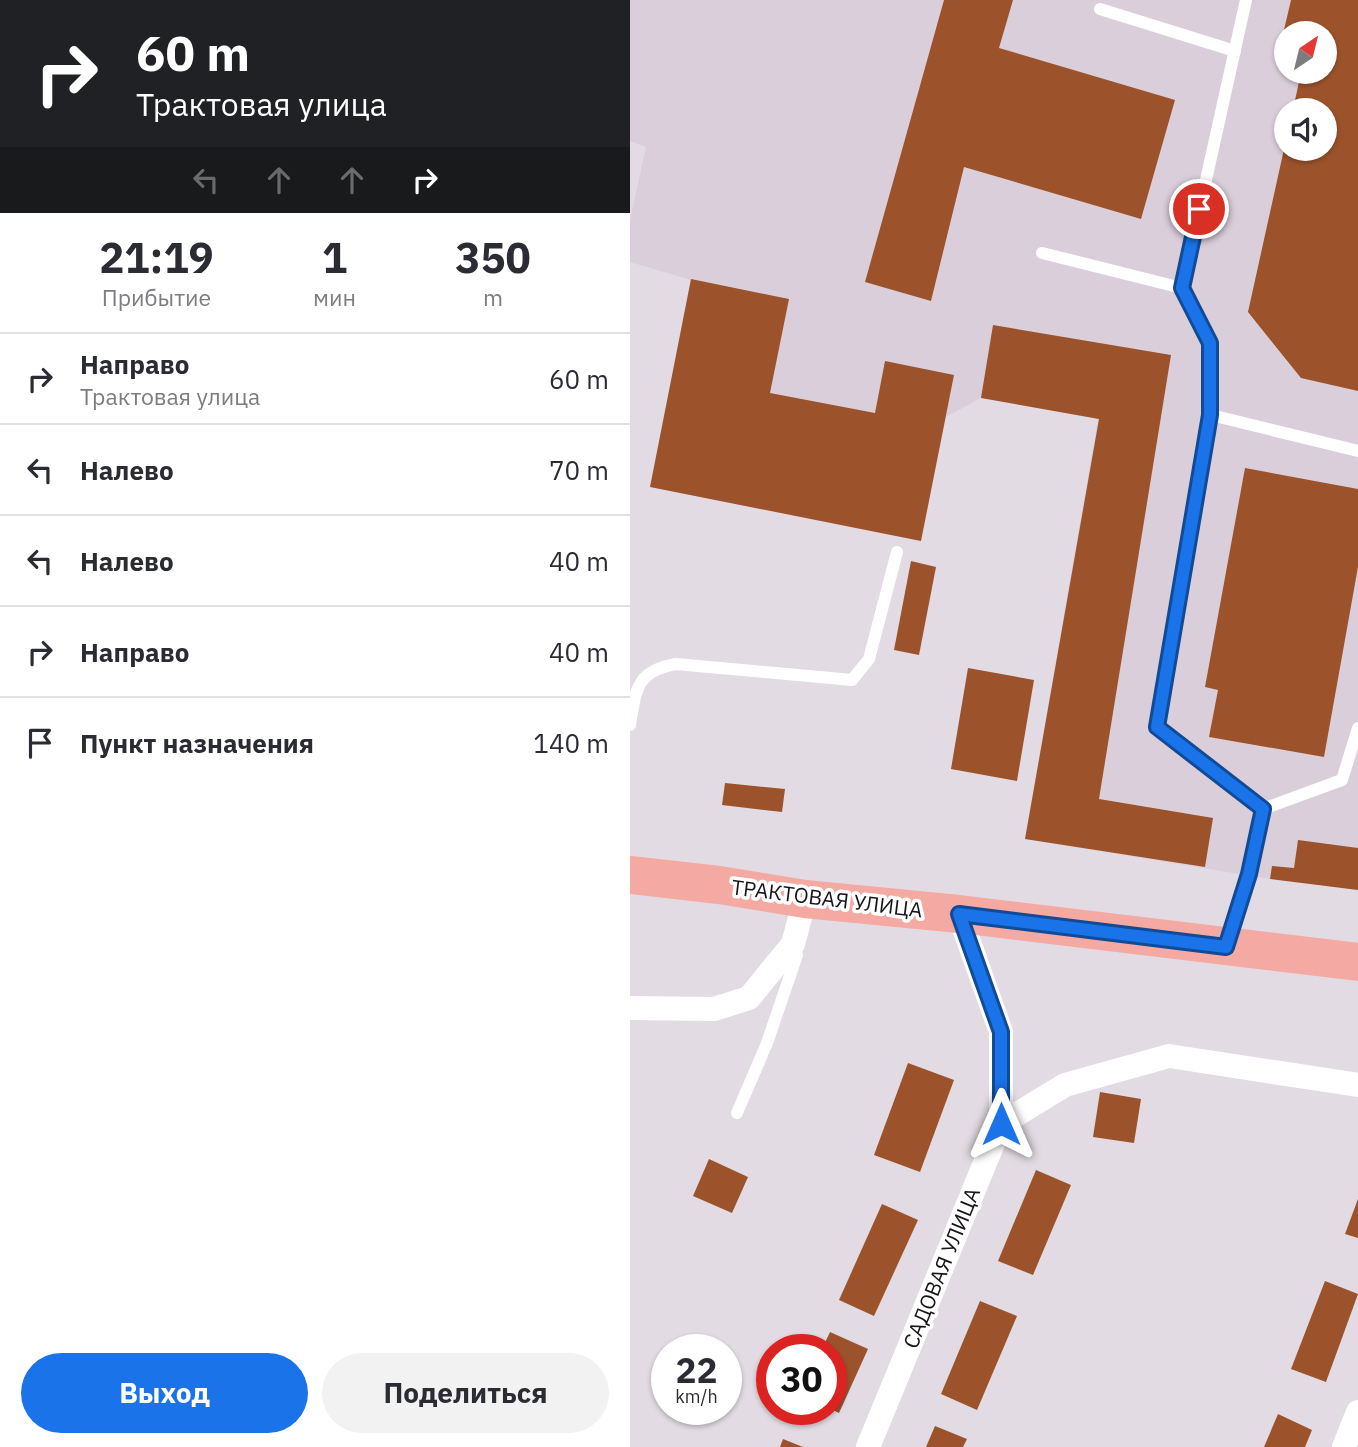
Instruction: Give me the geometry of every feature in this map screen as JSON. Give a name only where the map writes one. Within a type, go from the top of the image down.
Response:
[{"type":"highway","name":"ТРАКТОВАЯ УЛИЦА","points":[[630,875],[719,885],[805,899],[959,914],[1358,962]]},
{"type":"street","points":[[630,1008],[647,1006],[714,1009],[749,998],[793,944],[805,899]]},
{"type":"street","points":[[959,914],[1001,1032],[1001,1124]]},
{"type":"street","points":[[1001,1124],[1065,1085],[1169,1056],[1358,1085]]},
{"type":"street","name":"САДОВАЯ УЛИЦА","points":[[868,1447],[1001,1124]]},
{"type":"street","points":[[1344,1447],[1358,1412]]},
{"type":"lane","points":[[1246,0],[1182,288],[1210,343],[1210,415],[1157,727],[1263,809]]},
{"type":"lane","points":[[1100,9],[1235,51]]},
{"type":"lane","points":[[1042,253],[1182,288]]},
{"type":"lane","points":[[1210,415],[1358,451]]},
{"type":"lane","points":[[630,725],[635,693],[641,679],[656,668],[676,664],[852,680],[869,659],[897,552]]},
{"type":"lane","points":[[1263,809],[1342,780],[1358,728]]},
{"type":"lane","points":[[1226,947],[1249,874],[1263,809]]},
{"type":"lane","points":[[737,1113],[767,1043],[797,955],[793,944]]},
{"type":"shaded area","points":[[630,0],[1358,0],[1358,890],[1270,879],[1025,839],[1098,419],[981,398],[946,417],[921,541],[650,487],[691,280],[630,262],[630,220],[646,147],[630,141]]},
{"type":"building","points":[[944,0],[1013,0],[999,48],[1175,100],[1141,219],[964,167],[931,301],[865,282]]},
{"type":"building","points":[[1291,0],[1358,0],[1358,391],[1301,378],[1248,312],[1281,161],[1337,161],[1337,98],[1296,98],[1298,84],[1337,84],[1337,21],[1286,21]]},
{"type":"building","points":[[691,279],[789,299],[770,393],[875,413],[885,361],[954,375],[921,541],[650,487]]},
{"type":"building","points":[[993,325],[1171,355],[1099,799],[1213,818],[1205,867],[1025,839],[1099,419],[981,398]]},
{"type":"building","points":[[1245,468],[1358,489],[1358,567],[1324,757],[1209,737],[1218,690],[1205,687]]},
{"type":"building","points":[[911,561],[936,567],[919,655],[894,650]]},
{"type":"building","points":[[968,668],[1034,680],[1017,781],[951,769]]},
{"type":"building","points":[[725,783],[785,789],[782,812],[722,805]]},
{"type":"building","points":[[1298,840],[1358,848],[1358,890],[1270,879],[1272,866],[1294,868]]},
{"type":"building","points":[[908,1063],[954,1080],[920,1172],[874,1155]]},
{"type":"building","points":[[1100,1092],[1141,1099],[1134,1143],[1093,1137]]},
{"type":"building","points":[[709,1159],[748,1177],[732,1213],[693,1196]]},
{"type":"building","points":[[1036,1170],[1071,1185],[1033,1275],[998,1261]]},
{"type":"building","points":[[1358,1199],[1358,1238],[1345,1234]]},
{"type":"building","points":[[882,1204],[918,1220],[874,1316],[839,1300]]},
{"type":"building","points":[[1325,1281],[1358,1294],[1326,1382],[1291,1369]]},
{"type":"building","points":[[980,1301],[1017,1316],[977,1410],[941,1394]]},
{"type":"building","points":[[847,1340],[868,1349],[847,1395]]},
{"type":"building","points":[[1278,1414],[1312,1430],[1305,1447],[1264,1447]]},
{"type":"building","points":[[935,1426],[967,1439],[963,1447],[926,1447]]},
{"type":"building","points":[[783,1439],[803,1447],[780,1447]]},
{"type":"route","points":[[1001,1124],[1001,1032],[959,914],[1226,947],[1249,874],[1263,809],[1157,727],[1210,415],[1210,343],[1182,288],[1199,209]]}]
